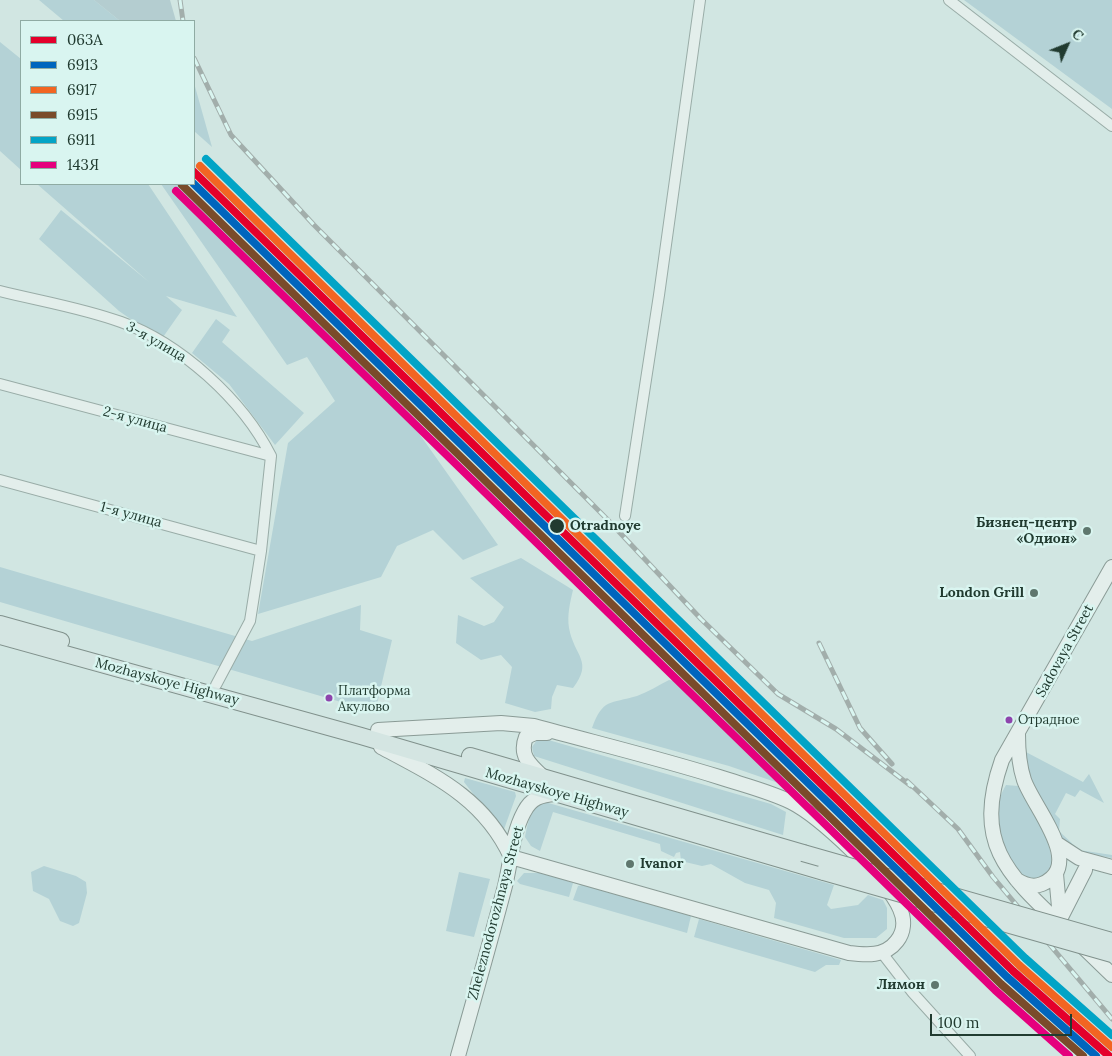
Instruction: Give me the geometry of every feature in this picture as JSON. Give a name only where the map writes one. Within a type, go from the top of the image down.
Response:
[{"type":"main road","name":"Mozhayskoye Highway","points":[[0,624],[542,776],[1112,941]]},
{"type":"main road","name":"Mozhayskoye Highway","points":[[0,636],[361,736],[824,872],[1112,954]]},
{"type":"street","points":[[625,516],[660,295],[700,0]]},
{"type":"street","points":[[949,0],[1112,126]]},
{"type":"street","name":"3-я улица","points":[[0,291],[119,321],[175,351],[221,387],[262,438],[271,456]]},
{"type":"street","name":"2-я улица","points":[[0,384],[271,456]]},
{"type":"street","points":[[216,685],[250,621],[261,551],[271,456]]},
{"type":"street","name":"1-я улица","points":[[0,480],[261,551]]},
{"type":"street","name":"Sadovaya Street","points":[[1112,568],[1002,760],[990,804],[993,838],[1001,858],[1014,878],[1030,896],[1061,922],[1112,975]]},
{"type":"street","points":[[361,736],[450,784],[480,809],[500,836],[512,857],[849,953],[862,955],[882,953],[894,945],[903,929],[901,910],[895,898],[883,883],[833,833],[805,809],[762,791],[534,726],[501,723],[378,730]]},
{"type":"street","points":[[542,776],[526,760],[522,747],[526,737],[535,733],[558,733]]},
{"type":"street","points":[[1014,878],[1024,884],[1037,886],[1050,880],[1056,873],[1060,861],[1056,843],[1025,782],[1019,756],[1018,734]]},
{"type":"street","points":[[995,780],[1011,775],[1025,782]]},
{"type":"street","name":"Zheleznodorozhnaya Street","points":[[458,1056],[524,811],[533,800],[541,795],[561,794]]},
{"type":"street","points":[[1056,843],[1079,858],[1109,867]]},
{"type":"street","points":[[1056,873],[1109,867]]},
{"type":"street","points":[[1061,922],[1085,870]]},
{"type":"street","points":[[1056,873],[1061,922]]},
{"type":"street","points":[[882,953],[913,993],[970,1056]]},
{"type":"shaded area","points":[[39,0],[94,0],[119,20],[63,20]]},
{"type":"shaded area","points":[[94,0],[170,0],[176,20],[119,20]]},
{"type":"shaded area","points":[[964,0],[1112,0],[1112,109]]},
{"type":"shaded area","points":[[0,42],[20,58],[20,169],[0,151]]},
{"type":"shaded area","points":[[195,87],[212,147],[195,132]]},
{"type":"shaded area","points":[[38,185],[149,185],[237,317],[166,296],[182,310],[161,340],[119,311],[39,239],[61,210],[149,282]]},
{"type":"shaded area","points":[[162,185],[187,185],[379,377],[498,545],[463,560],[433,530],[397,546],[381,577],[258,614],[288,443],[335,401],[307,357],[287,365]]},
{"type":"shaded area","points":[[216,319],[230,330],[222,342],[304,413],[275,445],[229,384],[192,353]]},
{"type":"shaded area","points":[[521,558],[573,590],[568,623],[571,638],[581,658],[582,665],[579,679],[573,688],[557,685],[552,697],[551,709],[535,712],[505,703],[512,667],[501,655],[481,660],[456,643],[458,615],[484,626],[494,622],[504,607],[470,578]]},
{"type":"shaded area","points":[[0,567],[252,641],[361,605],[360,630],[392,640],[375,712],[0,602]]},
{"type":"shaded area","points":[[669,680],[679,682],[789,775],[790,784],[787,786],[729,766],[592,728],[600,711],[608,704],[637,696]]},
{"type":"shaded area","points":[[545,739],[771,804],[786,812],[783,835],[534,756],[532,747],[537,740]]},
{"type":"shaded area","points":[[1024,751],[1083,782],[1089,774],[1104,803],[1080,790],[1075,797],[1066,793],[1055,814],[1060,819],[1059,831],[1079,850],[1112,855],[1112,858],[1076,851],[1059,838],[1045,815],[1033,787]]},
{"type":"shaded area","points":[[465,778],[515,792],[516,796],[503,832],[464,782]]},
{"type":"shaded area","points":[[1006,785],[1018,786],[1023,793],[1049,846],[1052,860],[1049,871],[1041,878],[1024,879],[1009,861],[1003,850],[998,834],[997,817],[999,800]]},
{"type":"shaded area","points":[[545,802],[834,885],[827,905],[831,909],[858,905],[868,895],[883,900],[887,908],[887,929],[876,938],[844,938],[774,918],[776,903],[769,890],[745,883],[711,864],[702,866],[681,861],[680,852],[676,853],[674,857],[661,851],[660,844],[553,812],[540,851],[531,846],[525,837],[533,812],[540,804]]},
{"type":"shaded area","points":[[44,866],[76,876],[86,882],[87,893],[79,923],[73,926],[60,921],[49,899],[33,891],[31,872]]},
{"type":"shaded area","points":[[459,872],[490,879],[474,937],[446,931]]},
{"type":"shaded area","points":[[524,873],[545,873],[573,883],[569,897],[520,884],[517,881]]},
{"type":"shaded area","points":[[582,885],[691,916],[687,933],[573,900],[578,886]]},
{"type":"shaded area","points":[[699,919],[841,960],[839,965],[826,965],[815,972],[694,937]]},
{"type":"railway","points":[[180,0],[183,20]]},
{"type":"railway","points":[[195,60],[231,135],[314,225],[607,519],[701,619],[778,694],[836,729],[911,786]]},
{"type":"railway","points":[[819,643],[860,728],[892,764]]},
{"type":"railway","points":[[907,781],[958,829],[993,877],[1112,1019]]},
{"type":"transit line","name":"6911","points":[[206,159],[1025,958],[1112,1035]]},
{"type":"transit line","name":"6917","points":[[200,166],[1019,965],[1112,1047]]},
{"type":"transit line","name":"063А","points":[[195,173],[1013,971],[1109,1056]]},
{"type":"transit line","name":"6915","points":[[182,185],[1001,984],[1083,1056]]},
{"type":"transit line","name":"6913","points":[[195,185],[1007,977],[1096,1056]]},
{"type":"transit line","name":"143Я","points":[[176,191],[995,990],[1069,1056]]},
{"type":"place","name":"Otradnoye","points":[[557,526]]},
{"type":"place","name":"Бизнец-центр «Одион»","points":[[1087,531]]},
{"type":"place","name":"London Grill","points":[[1034,593]]},
{"type":"place","name":"Платформа Акулово","points":[[329,698]]},
{"type":"place","name":"Отрадное","points":[[1009,720]]},
{"type":"place","name":"Ivanor","points":[[630,864]]},
{"type":"place","name":"Лимон","points":[[935,985]]}]
